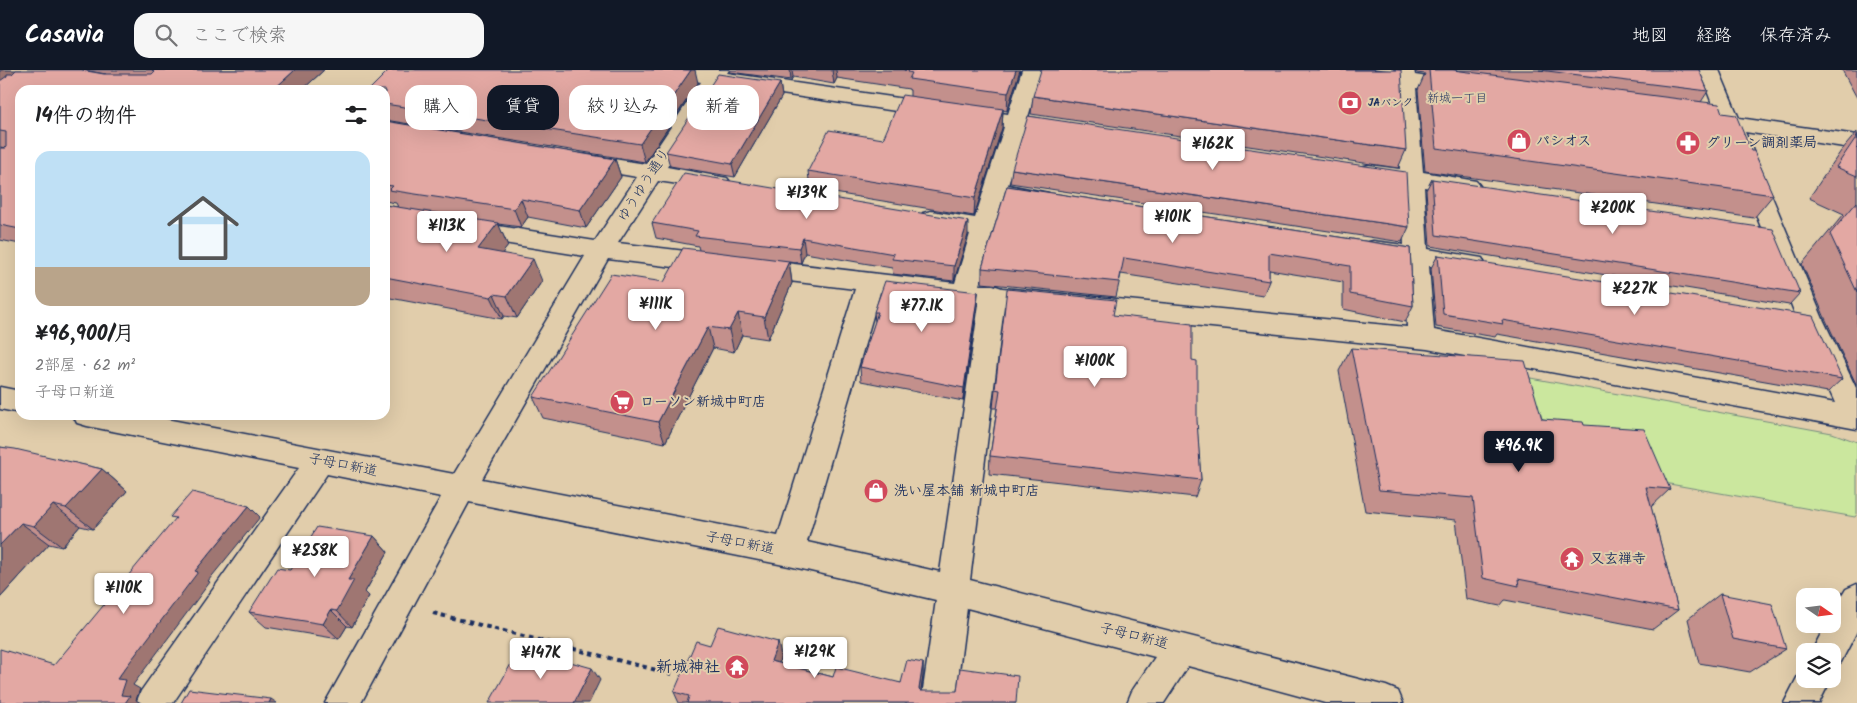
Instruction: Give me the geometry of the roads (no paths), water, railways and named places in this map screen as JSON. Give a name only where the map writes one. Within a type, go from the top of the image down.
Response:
[{"type":"street","points":[[663,70],[717,74],[1086,132]]},
{"type":"street","points":[[964,293],[1032,70]]},
{"type":"street","points":[[1328,70],[1404,75],[1474,89]]},
{"type":"street","points":[[1709,70],[1810,319],[1856,417]]},
{"type":"street","name":"ゆうゆう通り","points":[[342,703],[461,489],[601,250],[717,74]]},
{"type":"street","points":[[1404,75],[1421,338]]},
{"type":"street","points":[[1682,116],[1857,142]]},
{"type":"street","points":[[557,157],[740,187]]},
{"type":"street","points":[[1353,170],[1491,190]]},
{"type":"street","points":[[996,191],[1064,202]]},
{"type":"street","points":[[906,214],[984,228]]},
{"type":"street","points":[[444,225],[601,250],[964,293],[993,294],[1421,338],[1856,417]]},
{"type":"street","points":[[1747,228],[1776,232]]},
{"type":"street","points":[[1348,245],[1495,268]]},
{"type":"street","points":[[789,552],[870,282]]},
{"type":"street","points":[[938,703],[993,294]]},
{"type":"street","points":[[1781,314],[1810,319]]},
{"type":"street","points":[[0,398],[15,401]]},
{"type":"street","name":"子母口新道","points":[[113,420],[789,552],[954,590],[1386,703]]},
{"type":"street","points":[[153,703],[320,461]]},
{"type":"street","points":[[1833,643],[1857,599]]},
{"type":"street","points":[[1144,703],[1181,648]]},
{"type":"street","points":[[1801,703],[1809,688]]},
{"type":"place","name":"JAバンク","points":[[1350,103]]},
{"type":"place","name":"パシオス","points":[[1519,141]]},
{"type":"place","name":"グリーン調剤薬局","points":[[1688,143]]},
{"type":"place","name":"ローソン新城中町店","points":[[622,402]]},
{"type":"place","name":"洗い屋本舗 新城中町店","points":[[876,491]]},
{"type":"place","name":"又玄禅寺","points":[[1572,559]]},
{"type":"place","name":"新城神社","points":[[737,667]]},
{"type":"district","name":"新城一丁目","points":[[1457,98]]}]
